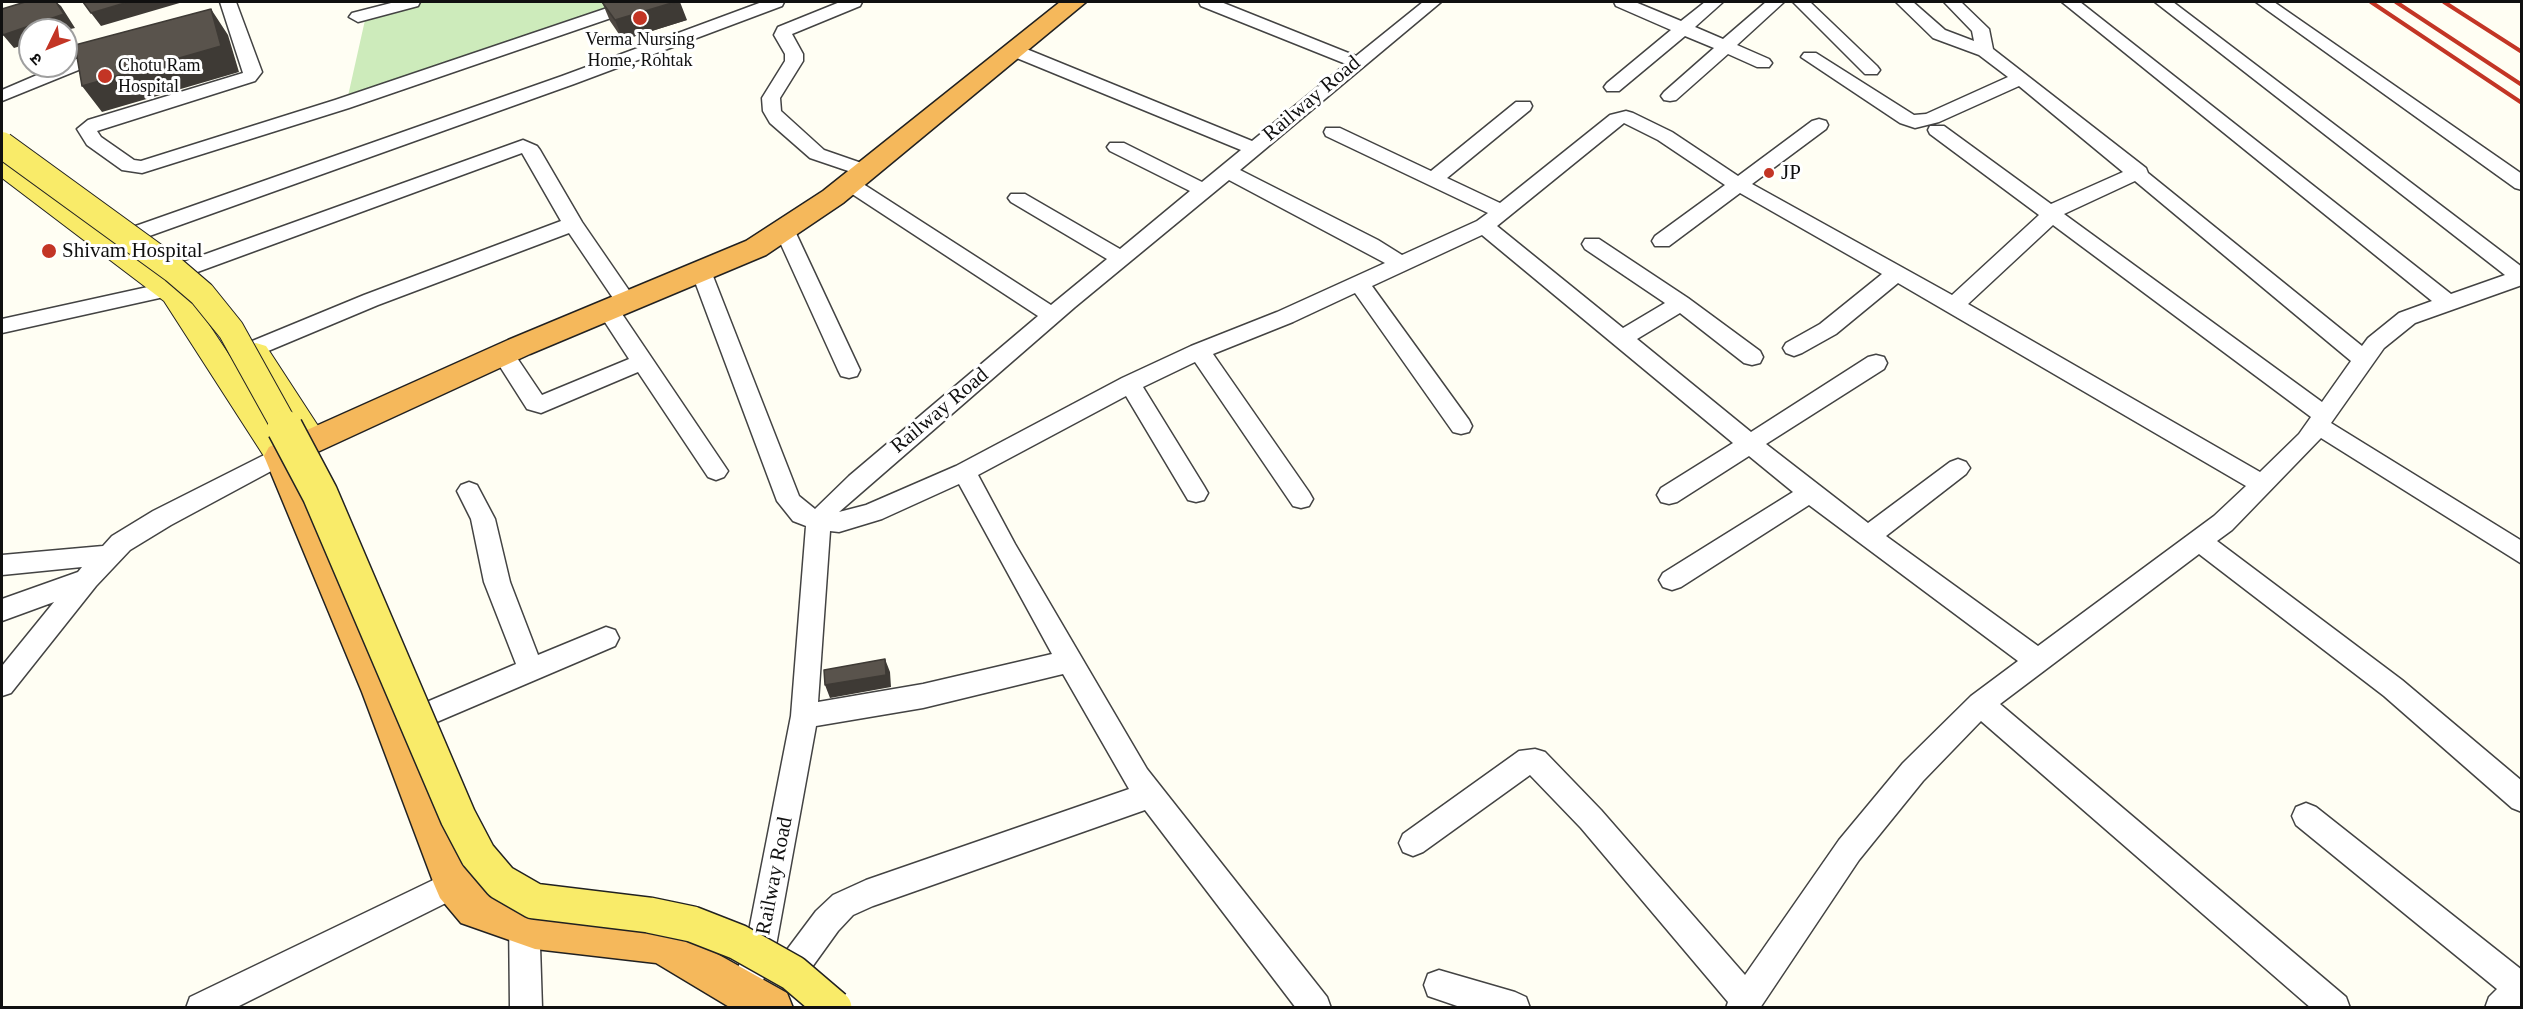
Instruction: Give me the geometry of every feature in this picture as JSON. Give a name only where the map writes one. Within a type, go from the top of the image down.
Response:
[{"type":"highway","points":[[296,448],[503,354],[756,248],[858,177],[1074,2]]},
{"type":"highway","points":[[296,448],[380,692],[454,884],[475,909],[524,908],[549,898],[686,909],[817,986],[835,1008]]},
{"type":"highway","points":[[296,448],[414,681],[460,820],[483,868],[524,908],[535,929],[662,943],[758,999]]},
{"type":"main road","points":[[2,138],[63,187],[134,234],[186,280],[253,349],[296,448]]},
{"type":"main road","points":[[2,145],[174,270],[202,294],[231,330],[320,494],[458,817],[478,855],[501,882],[534,901],[649,915],[692,924],[738,942],[793,973],[835,1008]]},
{"type":"main road","points":[[2,166],[186,280]]},
{"type":"main road","points":[[186,280],[174,294],[296,448]]},
{"type":"street","points":[[210,9],[230,2],[253,72],[249,77],[95,124],[86,129],[94,141],[129,166],[142,166],[342,104],[640,2]]},
{"type":"street","points":[[358,17],[412,2]]},
{"type":"street","points":[[134,234],[568,80],[776,2]]},
{"type":"street","points":[[854,2],[784,31],[783,35],[794,54],[794,61],[771,98],[772,111],[777,119],[817,154],[858,177],[1052,315]]},
{"type":"street","points":[[1206,2],[1356,62]]},
{"type":"street","name":"Railway Road","points":[[758,999],[760,951],[804,716],[819,520],[840,496],[1052,315],[1356,62],[1433,2]]},
{"type":"street","points":[[1622,2],[1763,63]]},
{"type":"street","points":[[1613,87],[1715,2]]},
{"type":"street","points":[[1671,96],[1776,2]]},
{"type":"street","points":[[1801,2],[1871,70]]},
{"type":"street","points":[[1904,2],[1940,34],[1985,51],[2021,78],[2139,172],[2363,359]]},
{"type":"street","points":[[1952,2],[1980,29],[1985,51]]},
{"type":"street","points":[[2070,2],[2447,302]]},
{"type":"street","points":[[2163,2],[2521,277]]},
{"type":"street","points":[[2264,2],[2522,184]]},
{"type":"street","points":[[2,96],[122,46]]},
{"type":"street","points":[[1013,50],[1253,147]]},
{"type":"street","points":[[1810,57],[1915,122],[1932,118],[2021,78]]},
{"type":"street","points":[[1433,179],[1523,106]]},
{"type":"street","points":[[701,271],[789,501],[802,514],[819,520],[839,522],[873,512],[964,472],[1130,384],[1199,351],[1359,283],[1494,219],[1621,117],[1630,118],[1665,136],[1698,161],[1737,184],[1954,305],[2262,484]]},
{"type":"street","points":[[1662,241],[1819,125]]},
{"type":"street","points":[[1937,130],[2320,420],[2522,554]]},
{"type":"street","points":[[1333,132],[1433,179],[1494,219],[1622,338],[1750,445],[1810,493],[2038,661]]},
{"type":"street","points":[[2,326],[186,280],[523,146],[530,150],[573,225],[617,306],[642,362],[716,471]]},
{"type":"street","points":[[1117,147],[1203,190]]},
{"type":"street","points":[[1226,171],[1371,245],[1401,264]]},
{"type":"street","points":[[1954,305],[2051,215],[2069,202],[2139,172]]},
{"type":"street","points":[[1017,198],[1120,258]]},
{"type":"street","points":[[253,349],[371,300],[573,225]]},
{"type":"street","points":[[784,230],[849,370]]},
{"type":"street","points":[[1592,244],[1681,303],[1752,357]]},
{"type":"street","points":[[1794,348],[1828,329],[1897,273]]},
{"type":"street","points":[[1413,843],[1528,760],[1535,761],[1592,819],[1743,1004],[1849,850],[1913,772],[1980,704],[2223,523],[2293,456],[2376,343],[2407,318],[2521,277]]},
{"type":"street","points":[[1359,283],[1461,426]]},
{"type":"street","points":[[1622,338],[1681,303]]},
{"type":"street","points":[[1199,351],[1301,500]]},
{"type":"street","points":[[503,354],[535,403],[541,405],[642,362]]},
{"type":"street","points":[[1669,495],[1876,363]]},
{"type":"street","points":[[1130,384],[1196,493]]},
{"type":"street","points":[[2,686],[108,555],[134,534],[296,448]]},
{"type":"street","points":[[1868,536],[1959,468]]},
{"type":"street","points":[[964,472],[1006,551],[1137,778],[1316,1008]]},
{"type":"street","points":[[469,491],[483,519],[497,582],[531,670]]},
{"type":"street","points":[[1672,580],[1810,493]]},
{"type":"street","points":[[2199,541],[2393,688],[2522,799]]},
{"type":"street","points":[[2,565],[108,555]]},
{"type":"street","points":[[2,610],[87,579]]},
{"type":"street","points":[[425,715],[606,638]]},
{"type":"street","points":[[804,716],[914,698],[1070,661]]},
{"type":"street","points":[[1980,704],[2334,1008]]},
{"type":"street","points":[[792,970],[827,921],[843,905],[866,894],[1150,795]]},
{"type":"street","points":[[2306,816],[2513,996]]},
{"type":"street","points":[[214,1004],[454,884]]},
{"type":"street","points":[[524,908],[526,1008]]},
{"type":"street","points":[[1439,985],[1515,1008]]},
{"type":"green space","points":[[422,2],[630,2],[348,96],[365,20]]},
{"type":"building","points":[[25,2],[56,2],[64,14],[52,18],[18,18],[18,30],[3,35],[2,9]]},
{"type":"building","points":[[83,2],[128,2],[91,13]]},
{"type":"building","points":[[602,2],[675,2],[615,20]]},
{"type":"building","points":[[211,9],[221,46],[82,86],[78,44]]},
{"type":"building","points":[[885,659],[886,675],[825,685],[824,670]]},
{"type":"railway","points":[[2371,2],[2522,103]]},
{"type":"railway","points":[[2396,2],[2522,85]]},
{"type":"railway","points":[[2444,2],[2522,52]]},
{"type":"place","name":"Verma Nursing Home, Rohtak","points":[[640,18]]},
{"type":"place","name":"Chotu Ram Hospital","points":[[105,76]]},
{"type":"place","name":"JP","points":[[1769,173]]},
{"type":"place","name":"Shivam Hospital","points":[[49,251]]}]
